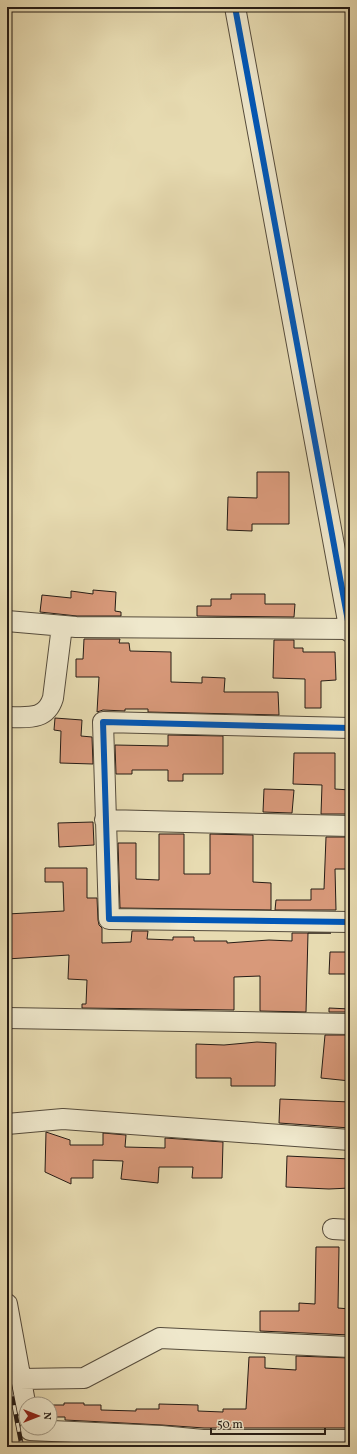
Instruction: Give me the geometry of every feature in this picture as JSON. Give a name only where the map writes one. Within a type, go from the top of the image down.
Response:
[{"type":"street","points":[[7,621],[62,626],[350,630],[235,7]]},
{"type":"street","points":[[7,717],[32,717],[40,715],[46,711],[50,705],[53,698],[62,626]]},
{"type":"street","points":[[350,728],[103,722],[109,919],[350,922]]},
{"type":"street","points":[[105,820],[350,826]]},
{"type":"street","points":[[7,1018],[350,1024]]},
{"type":"street","points":[[7,1124],[63,1119],[350,1140]]},
{"type":"street","points":[[7,1304],[24,1396]]},
{"type":"street","points":[[20,1379],[84,1378],[160,1338],[350,1347]]},
{"type":"street","points":[[58,1435],[161,1436],[203,1440],[350,1440]]},
{"type":"building","points":[[257,472],[289,472],[289,524],[252,524],[252,531],[227,530],[228,497],[257,498]]},
{"type":"building","points":[[93,590],[116,592],[115,611],[121,612],[121,616],[77,616],[40,612],[42,595],[71,598],[71,591],[93,594]]},
{"type":"building","points":[[231,594],[265,594],[265,604],[295,604],[294,617],[197,616],[197,606],[211,606],[211,599],[231,599]]},
{"type":"building","points":[[84,639],[120,639],[119,643],[129,643],[130,651],[171,652],[171,682],[202,683],[202,677],[225,678],[224,692],[278,692],[279,715],[148,712],[148,709],[125,709],[125,711],[103,710],[97,712],[99,677],[76,677],[76,659],[83,659]]},
{"type":"building","points":[[274,640],[294,640],[294,648],[303,648],[303,652],[335,652],[336,680],[321,681],[321,708],[305,708],[305,679],[273,678]]},
{"type":"building","points":[[55,718],[82,720],[81,736],[92,737],[93,764],[60,763],[61,731],[54,730]]},
{"type":"building","points":[[168,735],[223,736],[223,774],[183,774],[183,781],[168,781],[168,770],[132,770],[132,774],[116,774],[115,745],[168,746]]},
{"type":"building","points":[[294,753],[335,753],[335,789],[350,790],[350,814],[321,814],[322,785],[293,784]]},
{"type":"building","points":[[264,789],[294,790],[292,813],[263,812]]},
{"type":"building","points":[[93,822],[94,845],[59,847],[58,823]]},
{"type":"building","points":[[159,834],[184,834],[184,874],[210,874],[210,834],[253,835],[253,882],[271,883],[271,910],[120,908],[118,843],[136,843],[136,879],[159,880]]},
{"type":"building","points":[[326,837],[350,837],[350,869],[335,869],[336,910],[275,910],[276,900],[311,900],[311,889],[324,889]]},
{"type":"building","points":[[45,868],[87,868],[87,898],[97,898],[98,920],[99,925],[102,928],[102,943],[131,942],[132,931],[148,931],[147,939],[173,940],[173,937],[194,937],[194,941],[227,941],[227,943],[269,940],[292,941],[292,933],[308,933],[306,1012],[260,1011],[260,976],[234,977],[234,1010],[82,1008],[82,1004],[86,1004],[87,980],[68,979],[69,955],[7,959],[7,914],[64,911],[63,882],[45,882]]},
{"type":"building","points":[[330,952],[350,952],[350,974],[329,974]]},
{"type":"building","points":[[329,1008],[350,1009],[350,1012],[329,1012]]},
{"type":"building","points":[[325,1035],[350,1035],[350,1081],[321,1078]]},
{"type":"building","points":[[257,1042],[276,1043],[275,1086],[231,1086],[231,1078],[196,1078],[196,1044],[224,1045]]},
{"type":"building","points":[[280,1099],[350,1102],[350,1128],[279,1123]]},
{"type":"building","points":[[46,1132],[70,1140],[70,1145],[103,1145],[103,1133],[126,1135],[125,1147],[165,1148],[165,1138],[223,1142],[222,1178],[192,1178],[193,1167],[159,1167],[158,1183],[121,1179],[123,1161],[93,1160],[93,1178],[71,1178],[71,1184],[45,1172]]},
{"type":"building","points":[[287,1156],[350,1159],[350,1188],[329,1189],[286,1187]]},
{"type":"building","points":[[316,1247],[339,1247],[338,1308],[350,1309],[350,1335],[260,1331],[260,1311],[299,1311],[299,1303],[315,1304]]},
{"type":"building","points":[[296,1356],[350,1358],[350,1428],[204,1428],[65,1420],[65,1417],[58,1417],[58,1405],[64,1405],[64,1403],[101,1405],[101,1410],[136,1411],[136,1409],[159,1409],[159,1404],[198,1405],[198,1411],[223,1412],[223,1409],[246,1409],[249,1357],[265,1357],[265,1368],[296,1370]]},
{"type":"railway","points":[[7,1370],[22,1447]]},
{"type":"cycle path","points":[[235,7],[350,632]]},
{"type":"cycle path","points":[[350,728],[103,722],[109,919],[350,922]]}]
